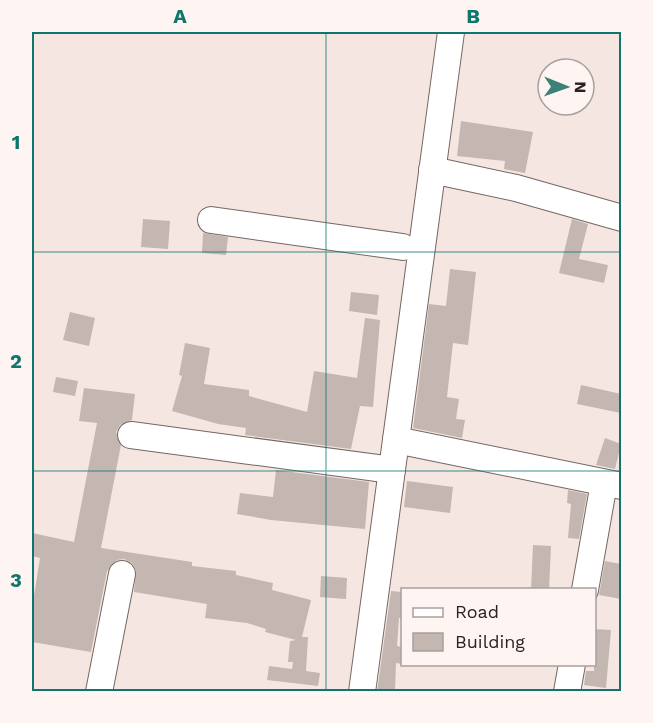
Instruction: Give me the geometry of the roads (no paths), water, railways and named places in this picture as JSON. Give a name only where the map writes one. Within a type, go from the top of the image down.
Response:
[{"type":"street","points":[[362,692],[450,32]]},
{"type":"street","points":[[432,170],[516,188],[621,218]]},
{"type":"street","points":[[211,220],[403,247]]},
{"type":"street","points":[[130,435],[392,470]]},
{"type":"street","points":[[396,440],[613,484],[586,588]]},
{"type":"street","points":[[99,692],[122,574]]},
{"type":"street","points":[[567,692],[572,666]]}]
